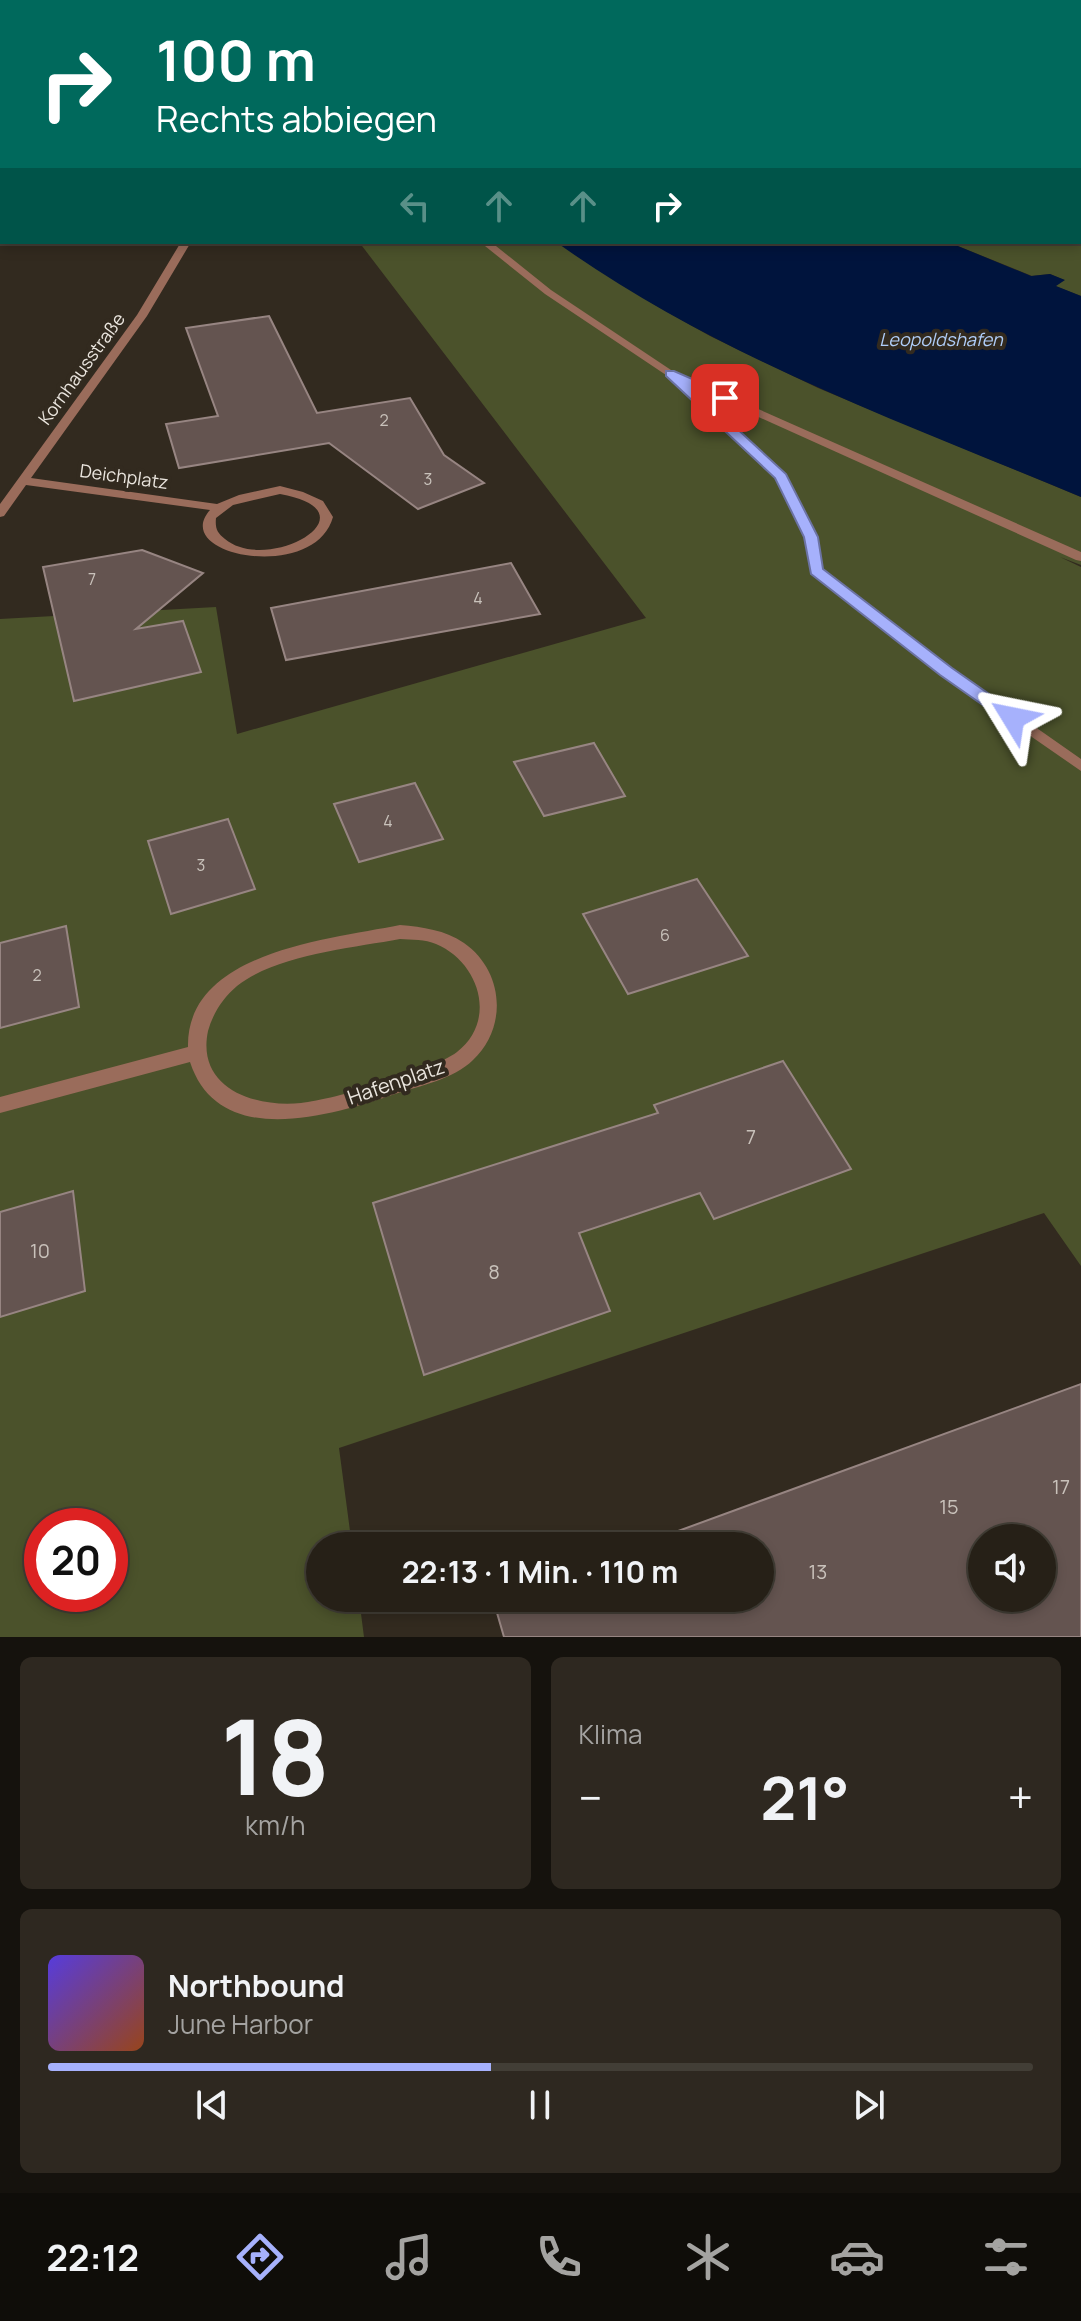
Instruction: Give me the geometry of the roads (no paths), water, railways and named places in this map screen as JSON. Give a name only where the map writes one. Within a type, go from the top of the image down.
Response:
[{"type":"street","name":"Kornhausstraße","points":[[0,513],[142,316],[185,244]]},
{"type":"street","points":[[488,244],[548,292],[670,373],[781,476],[811,537],[816,571],[946,671],[1081,766]]},
{"type":"street","points":[[670,373],[1081,557]]},
{"type":"street","name":"Deichplatz","points":[[24,481],[220,508],[242,496],[280,490],[313,498],[327,516],[324,527],[316,536],[302,544],[266,553],[246,552],[218,541],[211,532],[210,522],[220,508]]},
{"type":"street","name":"Hafenplatz","points":[[400,932],[430,936],[456,947],[477,964],[488,987],[490,1012],[480,1038],[461,1059],[381,1090],[299,1112],[266,1112],[236,1102],[213,1086],[200,1063],[198,1052],[197,1038],[204,1013],[221,990],[246,971],[321,949],[400,932]]},
{"type":"street","points":[[0,1105],[198,1052]]},
{"type":"water","name":"Leopoldshafen","points":[[559,244],[953,244],[1031,276],[1050,274],[1065,280],[1056,286],[1081,296],[1081,497],[811,384],[745,353],[617,283]]}]
